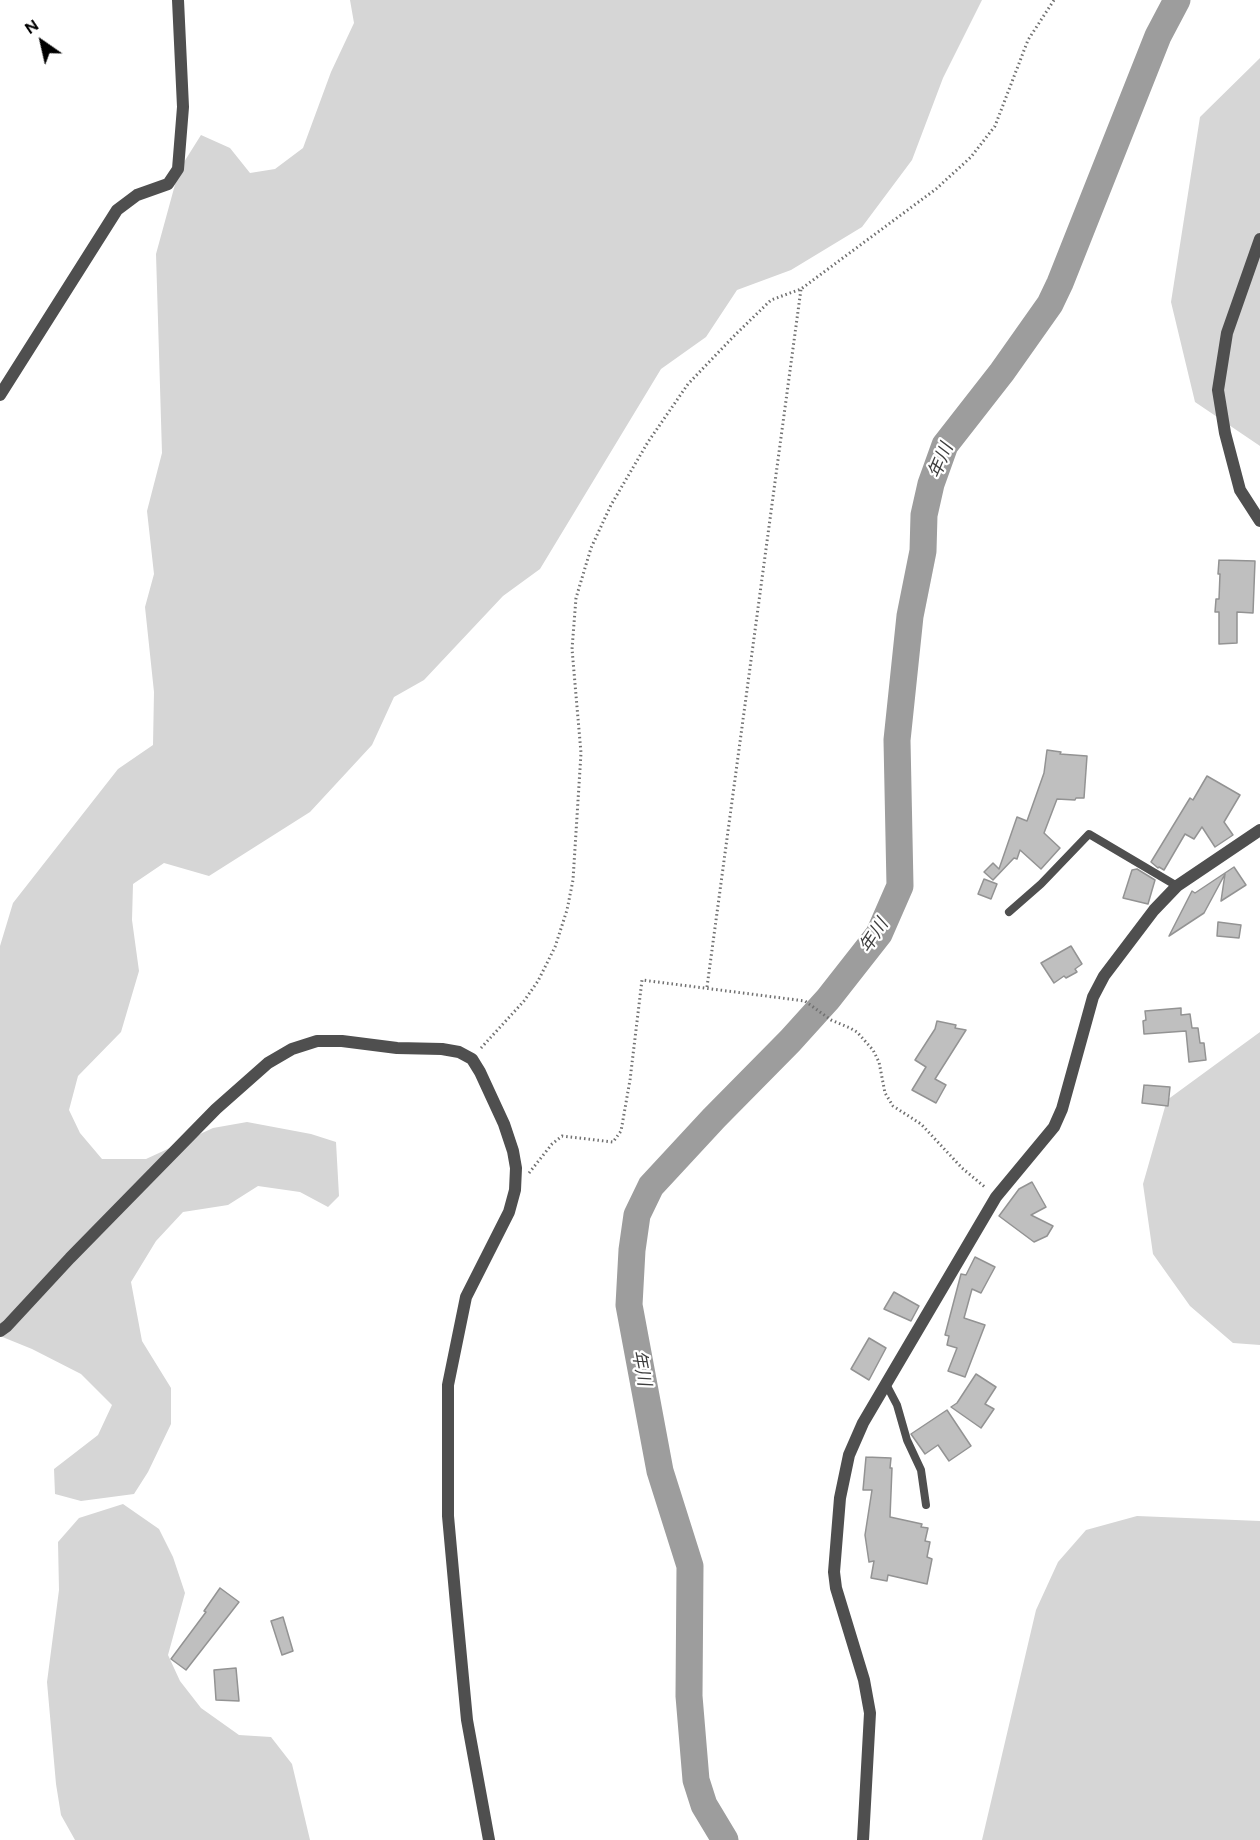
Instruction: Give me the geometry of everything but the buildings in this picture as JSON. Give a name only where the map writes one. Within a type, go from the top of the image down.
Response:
[{"type":"street","points":[[0,395],[117,210],[137,195],[168,184],[178,169],[183,106],[178,0]]},
{"type":"street","points":[[1260,239],[1227,333],[1218,390],[1225,433],[1240,490],[1260,521]]},
{"type":"street","points":[[863,1840],[870,1713],[864,1680],[836,1588],[835,1559],[840,1498],[849,1455],[863,1423],[996,1197],[1054,1127],[1062,1109],[1093,997],[1104,976],[1154,910],[1177,886],[1260,830]]},
{"type":"street","points":[[0,1331],[216,1109],[268,1063],[292,1049],[317,1041],[342,1041],[397,1048],[442,1049],[459,1052],[472,1059],[480,1072],[510,1142],[516,1168],[515,1190],[508,1212],[466,1297],[448,1384],[448,1516],[467,1720],[489,1840]]},
{"type":"lane","points":[[1009,912],[1041,884],[1089,834],[1177,886]]},
{"type":"lane","points":[[886,1384],[897,1405],[907,1440],[921,1470],[926,1505]]},
{"type":"path","points":[[472,1059],[524,1001],[538,981],[555,947],[567,910],[573,880],[580,753],[572,649],[576,598],[591,548],[611,505],[648,442],[688,384],[771,300],[801,289],[936,189],[971,156],[995,126],[1028,40],[1054,0]]},
{"type":"path","points":[[707,987],[801,289]]},
{"type":"path","points":[[515,1190],[552,1144],[562,1136],[613,1142],[621,1131],[630,1080],[642,980],[805,1001],[831,1020],[857,1032],[873,1050],[879,1062],[885,1093],[893,1106],[921,1124],[957,1163],[996,1197]]},
{"type":"shaded area","points":[[350,0],[982,0],[943,78],[912,160],[862,227],[791,270],[737,290],[706,337],[661,369],[540,569],[503,596],[424,680],[394,697],[372,745],[310,812],[209,876],[164,863],[133,884],[132,920],[139,971],[121,1032],[78,1076],[69,1110],[80,1133],[102,1159],[146,1159],[213,1128],[247,1122],[311,1134],[336,1142],[339,1196],[328,1207],[300,1192],[258,1186],[228,1205],[183,1212],[156,1241],[131,1282],[142,1341],[171,1388],[171,1424],[148,1472],[134,1494],[81,1501],[55,1494],[54,1469],[98,1435],[112,1405],[81,1374],[32,1349],[0,1336],[0,946],[13,903],[118,769],[153,745],[154,692],[145,607],[154,574],[147,511],[162,453],[156,254],[179,170],[201,135],[230,148],[250,173],[275,169],[303,148],[331,72],[354,23]]},
{"type":"shaded area","points":[[1260,58],[1260,446],[1195,402],[1171,302],[1200,117]]},
{"type":"shaded area","points":[[1260,1032],[1260,1345],[1233,1343],[1190,1306],[1153,1254],[1143,1184],[1167,1100]]},
{"type":"shaded area","points":[[123,1504],[159,1529],[173,1557],[185,1593],[168,1655],[180,1681],[201,1708],[239,1735],[271,1737],[292,1764],[310,1840],[75,1840],[61,1815],[47,1682],[59,1590],[58,1542],[79,1518]]},
{"type":"shaded area","points":[[1137,1516],[1260,1521],[1260,1840],[982,1840],[1036,1610],[1058,1562],[1086,1530]]},
{"type":"waterway","name":"年川","points":[[725,1840],[704,1805],[696,1780],[689,1696],[690,1566],[660,1471],[629,1305],[632,1250],[637,1215],[651,1186],[790,1041],[828,999],[879,934],[900,886],[897,740],[910,616],[923,551],[924,515],[931,484],[945,445],[1002,372],[1050,304],[1158,36],[1177,0]]}]
